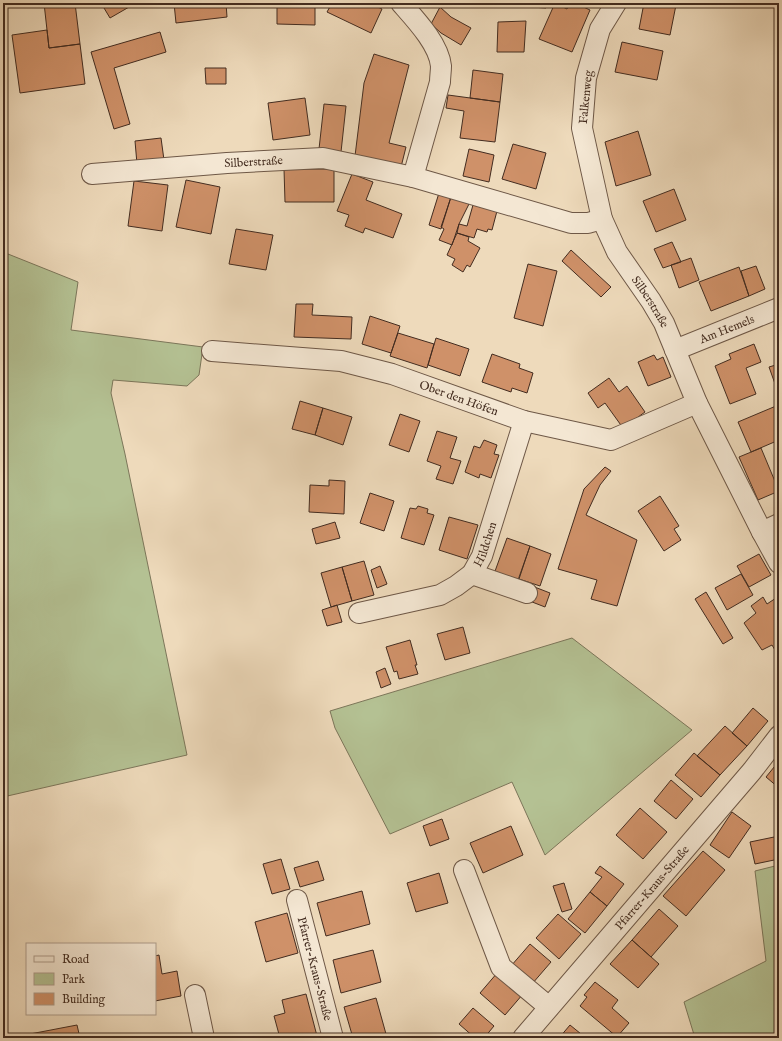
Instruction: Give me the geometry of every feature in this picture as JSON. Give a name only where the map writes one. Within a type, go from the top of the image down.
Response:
[{"type":"street","points":[[401,3],[424,31],[437,50],[441,66],[440,82],[413,177]]},
{"type":"street","name":"Falkenweg","points":[[602,219],[582,128],[586,78],[600,29],[616,3]]},
{"type":"street","name":"Silberstraße","points":[[92,174],[227,163],[323,158],[413,177],[571,223],[588,224],[602,219],[607,235],[616,252],[651,301],[664,323],[697,402],[770,528],[779,563]]},
{"type":"street","name":"Am Hemels","points":[[675,350],[779,308]]},
{"type":"street","name":"Ober den Höfen","points":[[212,351],[341,361],[392,374],[524,421],[611,440],[697,402]]},
{"type":"street","name":"Hildchen","points":[[359,612],[440,595],[456,586],[472,574],[482,556],[524,421]]},
{"type":"street","points":[[472,574],[527,593]]},
{"type":"street","name":"Pfarrer-Kraus-Straße","points":[[523,1038],[752,770],[779,736]]},
{"type":"street","points":[[464,870],[500,967],[549,1007]]},
{"type":"street","name":"Pfarrer-Kraus-Straße","points":[[297,900],[333,1038]]},
{"type":"street","points":[[195,995],[204,1038]]},
{"type":"green space","points":[[3,252],[78,282],[71,330],[203,347],[199,375],[187,386],[113,380],[111,393],[187,755],[3,797]]},
{"type":"green space","points":[[572,638],[692,730],[545,855],[512,782],[390,834],[335,728],[330,711]]},
{"type":"green space","points":[[779,865],[779,1038],[695,1038],[684,1002],[766,961],[755,871]]},
{"type":"building","points":[[44,3],[75,3],[80,44],[49,48]]},
{"type":"building","points":[[101,3],[136,3],[110,18]]},
{"type":"building","points":[[174,3],[226,3],[227,17],[176,23]]},
{"type":"building","points":[[277,3],[315,3],[315,25],[277,24]]},
{"type":"building","points":[[332,3],[370,3],[382,9],[371,33],[327,12]]},
{"type":"building","points":[[531,3],[547,3],[546,8],[531,7]]},
{"type":"building","points":[[555,3],[567,9],[570,3],[575,3],[590,10],[572,52],[539,39]]},
{"type":"building","points":[[644,3],[668,3],[676,5],[670,35],[639,29]]},
{"type":"building","points":[[440,7],[451,17],[471,28],[461,45],[441,33],[431,24]]},
{"type":"building","points":[[526,21],[524,52],[497,52],[498,22]]},
{"type":"building","points":[[47,30],[49,48],[80,44],[85,84],[20,93],[12,35]]},
{"type":"building","points":[[160,32],[166,52],[114,68],[130,124],[114,129],[91,52]]},
{"type":"building","points":[[622,42],[663,51],[657,80],[615,72]]},
{"type":"building","points":[[374,54],[409,65],[389,143],[406,147],[400,171],[355,156],[364,83]]},
{"type":"building","points":[[205,68],[226,68],[226,84],[206,84]]},
{"type":"building","points":[[473,70],[503,74],[500,102],[470,98]]},
{"type":"building","points":[[448,95],[500,102],[495,142],[460,138],[464,111],[446,108]]},
{"type":"building","points":[[305,98],[310,135],[273,140],[268,103]]},
{"type":"building","points":[[324,104],[346,106],[341,152],[319,149]]},
{"type":"building","points":[[638,131],[651,175],[616,186],[605,142]]},
{"type":"building","points":[[161,138],[164,160],[137,164],[135,141]]},
{"type":"building","points":[[513,144],[546,153],[536,189],[502,179]]},
{"type":"building","points":[[469,149],[494,155],[489,182],[463,176]]},
{"type":"building","points":[[284,169],[334,169],[334,202],[285,202]]},
{"type":"building","points":[[352,174],[373,182],[366,200],[402,214],[393,238],[365,228],[363,233],[345,226],[349,215],[337,211]]},
{"type":"building","points":[[186,180],[220,187],[211,234],[176,227]]},
{"type":"building","points":[[134,181],[168,185],[162,231],[128,226]]},
{"type":"building","points":[[674,189],[686,220],[656,232],[643,201]]},
{"type":"building","points":[[439,193],[451,197],[441,229],[429,225]]},
{"type":"building","points":[[451,197],[469,204],[459,224],[452,245],[439,240],[444,229],[441,227]]},
{"type":"building","points":[[473,205],[497,211],[492,230],[488,229],[487,232],[477,229],[474,238],[457,233],[459,224],[467,226]]},
{"type":"building","points":[[236,229],[273,235],[266,270],[229,264]]},
{"type":"building","points":[[457,233],[469,237],[468,241],[480,248],[470,267],[467,265],[463,272],[452,265],[455,259],[447,255]]},
{"type":"building","points":[[672,242],[681,262],[663,268],[654,249]]},
{"type":"building","points":[[571,250],[611,287],[601,297],[562,261]]},
{"type":"building","points":[[691,258],[699,280],[679,288],[671,265]]},
{"type":"building","points":[[528,264],[557,271],[543,326],[514,318]]},
{"type":"building","points":[[756,266],[765,289],[749,296],[741,271]]},
{"type":"building","points":[[739,267],[749,296],[711,311],[699,282]]},
{"type":"building","points":[[296,304],[313,304],[312,315],[352,317],[351,339],[294,337]]},
{"type":"building","points":[[370,316],[400,326],[391,353],[362,344]]},
{"type":"building","points":[[398,333],[434,344],[427,368],[390,356]]},
{"type":"building","points":[[436,338],[469,349],[460,376],[428,365]]},
{"type":"building","points":[[754,344],[761,362],[746,368],[756,394],[730,404],[715,366],[731,359],[729,354]]},
{"type":"building","points":[[492,354],[520,364],[519,368],[533,373],[527,393],[512,388],[511,392],[482,382]]},
{"type":"building","points":[[654,355],[657,360],[663,357],[671,377],[648,386],[638,362]]},
{"type":"building","points":[[779,364],[779,395],[769,367]]},
{"type":"building","points":[[609,378],[619,392],[627,386],[645,412],[623,428],[605,403],[598,408],[588,393]]},
{"type":"building","points":[[300,401],[323,408],[315,435],[292,429]]},
{"type":"building","points":[[776,406],[779,412],[779,440],[751,452],[738,422]]},
{"type":"building","points":[[323,408],[352,417],[343,445],[315,435]]},
{"type":"building","points":[[400,414],[420,421],[409,452],[389,445]]},
{"type":"building","points":[[437,431],[457,437],[450,458],[461,461],[453,484],[436,479],[441,466],[427,461]]},
{"type":"building","points":[[484,440],[497,445],[494,454],[499,455],[491,478],[480,474],[479,478],[465,472],[474,446],[480,448]]},
{"type":"building","points":[[761,448],[779,491],[758,500],[739,457]]},
{"type":"building","points":[[605,467],[611,471],[600,485],[586,515],[637,540],[617,606],[591,599],[597,580],[558,569],[584,489]]},
{"type":"building","points":[[329,480],[345,481],[344,514],[309,512],[310,485],[329,486]]},
{"type":"building","points":[[370,493],[394,501],[384,531],[360,523]]},
{"type":"building","points":[[660,496],[679,526],[674,529],[681,540],[664,551],[638,511]]},
{"type":"building","points":[[418,506],[428,509],[427,513],[434,515],[424,545],[401,538],[410,508],[416,509]]},
{"type":"building","points":[[449,517],[478,525],[467,559],[439,550]]},
{"type":"building","points":[[335,522],[340,538],[316,544],[312,529]]},
{"type":"building","points":[[507,538],[530,546],[517,583],[494,574]]},
{"type":"building","points":[[530,546],[551,554],[540,586],[519,579]]},
{"type":"building","points":[[759,554],[771,575],[749,587],[737,566]]},
{"type":"building","points":[[364,561],[374,595],[352,601],[342,567]]},
{"type":"building","points":[[380,566],[387,584],[377,588],[371,570]]},
{"type":"building","points":[[342,567],[352,601],[331,607],[321,573]]},
{"type":"building","points":[[741,574],[753,595],[727,610],[715,588]]},
{"type":"building","points":[[532,586],[550,593],[545,607],[527,600]]},
{"type":"building","points":[[706,592],[733,638],[723,644],[695,599]]},
{"type":"building","points":[[779,596],[779,657],[772,645],[762,650],[744,623],[756,613],[751,606],[763,597],[767,604]]},
{"type":"building","points":[[337,605],[342,622],[327,626],[322,610]]},
{"type":"building","points":[[463,627],[470,653],[445,660],[437,634]]},
{"type":"building","points":[[410,640],[418,674],[399,679],[397,671],[394,672],[386,647]]},
{"type":"building","points":[[385,668],[391,684],[381,688],[376,672]]},
{"type":"building","points":[[753,708],[768,721],[747,746],[732,733]]},
{"type":"building","points":[[725,726],[747,746],[720,775],[697,756]]},
{"type":"building","points":[[694,753],[720,775],[701,797],[675,775]]},
{"type":"building","points":[[779,761],[779,788],[766,777]]},
{"type":"building","points":[[671,780],[693,799],[676,819],[654,801]]},
{"type":"building","points":[[640,808],[667,832],[643,859],[616,835]]},
{"type":"building","points":[[732,812],[751,826],[729,858],[710,845]]},
{"type":"building","points":[[442,819],[449,839],[430,846],[423,826]]},
{"type":"building","points":[[511,826],[523,855],[483,873],[470,843]]},
{"type":"building","points":[[779,836],[779,859],[755,864],[750,842]]},
{"type":"building","points":[[703,851],[725,870],[686,916],[663,896]]},
{"type":"building","points":[[281,859],[290,889],[272,894],[263,864]]},
{"type":"building","points":[[318,861],[324,880],[300,887],[294,868]]},
{"type":"building","points":[[600,866],[624,884],[607,906],[590,892],[602,877],[595,873]]},
{"type":"building","points":[[439,873],[448,903],[416,912],[407,883]]},
{"type":"building","points":[[564,883],[572,909],[562,912],[553,886]]},
{"type":"building","points":[[362,891],[370,924],[326,936],[317,903]]},
{"type":"building","points":[[590,892],[607,906],[585,933],[568,919]]},
{"type":"building","points":[[659,909],[678,926],[651,957],[632,940]]},
{"type":"building","points":[[287,913],[298,953],[266,962],[255,922]]},
{"type":"building","points":[[558,914],[581,934],[559,959],[536,938]]},
{"type":"building","points":[[632,940],[659,964],[638,988],[610,964]]},
{"type":"building","points":[[530,944],[551,962],[532,984],[511,966]]},
{"type":"building","points":[[373,950],[381,982],[341,993],[333,960]]},
{"type":"building","points":[[159,955],[162,974],[177,971],[181,996],[156,1001],[156,956]]},
{"type":"building","points":[[498,972],[523,994],[505,1015],[480,993]]},
{"type":"building","points":[[595,982],[618,1000],[612,1008],[629,1023],[617,1037],[580,1006],[587,997],[584,995]]},
{"type":"building","points":[[306,994],[317,1036],[311,1038],[280,1038],[274,1016],[285,1013],[282,1000]]},
{"type":"building","points":[[376,998],[386,1034],[373,1038],[353,1038],[344,1007]]},
{"type":"building","points":[[473,1008],[494,1026],[484,1038],[475,1038],[459,1024]]},
{"type":"building","points":[[77,1025],[80,1038],[31,1038],[30,1034]]},
{"type":"building","points":[[570,1025],[586,1038],[559,1038]]}]
